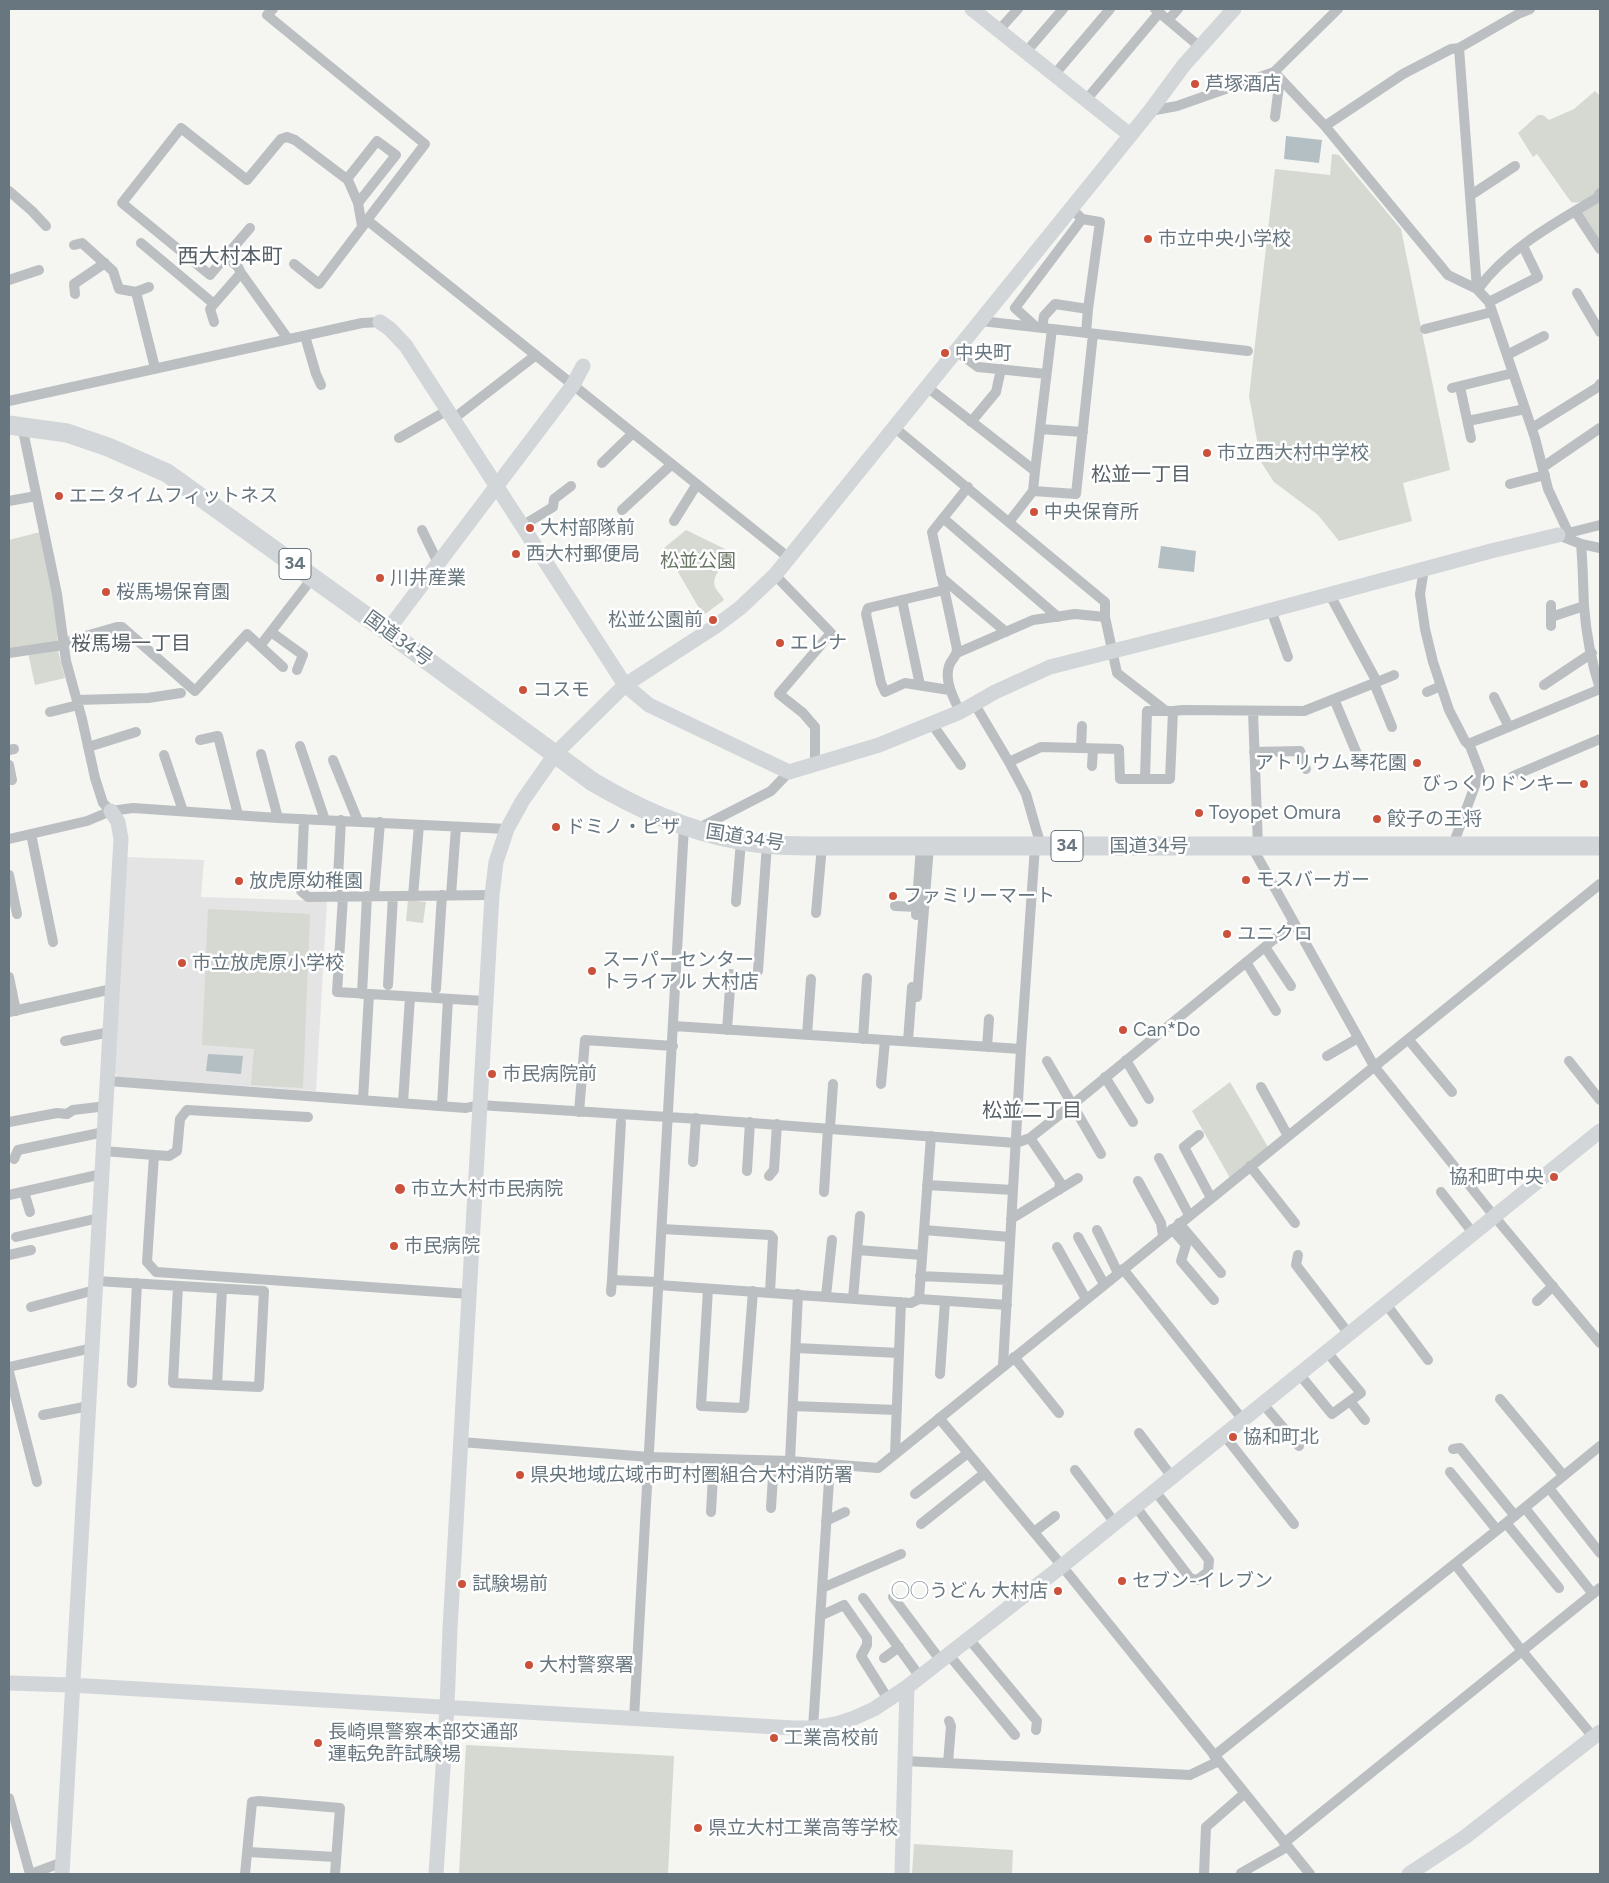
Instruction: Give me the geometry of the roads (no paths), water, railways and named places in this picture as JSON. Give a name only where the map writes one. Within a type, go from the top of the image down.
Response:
[{"type":"highway","name":"国道34号","points":[[16,426],[67,433],[123,453],[167,473],[313,577],[593,782],[625,801],[656,816],[691,828],[741,841],[822,846],[1600,846]]},
{"type":"street","points":[[273,9],[267,15],[425,144],[319,284],[294,264]]},
{"type":"street","points":[[973,9],[1130,135]]},
{"type":"street","points":[[1000,30],[1018,9]]},
{"type":"street","points":[[1026,52],[1063,9]]},
{"type":"street","points":[[1054,75],[1110,9]]},
{"type":"street","points":[[1168,20],[1178,9]]},
{"type":"street","points":[[436,1874],[492,895],[496,862],[507,829],[523,800],[556,754],[624,684],[716,626],[740,608],[775,575],[1200,47],[1234,9]]},
{"type":"street","points":[[1150,111],[1178,106],[1277,75],[1338,9]]},
{"type":"street","points":[[1325,126],[1403,74],[1451,49],[1459,48],[1530,9]]},
{"type":"street","points":[[1086,100],[1157,11],[1200,47]]},
{"type":"street","points":[[1459,48],[1477,289]]},
{"type":"street","points":[[1275,117],[1277,75]]},
{"type":"street","points":[[1277,75],[1325,126],[1448,275],[1477,289],[1491,307],[1532,428],[1548,488],[1564,535],[1581,544],[1600,548]]},
{"type":"street","points":[[250,228],[210,275],[122,203],[181,128],[247,180],[281,139],[295,140],[347,179],[365,223],[536,355],[789,558]]},
{"type":"street","points":[[347,179],[377,140],[396,155],[358,203]]},
{"type":"street","points":[[1471,196],[1515,166]]},
{"type":"street","points":[[9,191],[46,226]]},
{"type":"street","points":[[1477,289],[1490,272],[1523,246],[1597,198],[1600,193]]},
{"type":"street","points":[[1033,491],[1076,494],[1083,432],[1089,333],[1088,309],[1100,222],[1082,220],[1071,208]]},
{"type":"street","points":[[1575,211],[1600,249]]},
{"type":"street","points":[[1043,328],[1015,308],[1082,220]]},
{"type":"street","points":[[141,243],[212,306],[214,322]]},
{"type":"street","points":[[74,244],[82,244],[114,271],[119,289],[136,292],[149,287]]},
{"type":"street","points":[[1425,329],[1491,307],[1540,281],[1523,246]]},
{"type":"street","points":[[226,256],[238,267],[288,340]]},
{"type":"street","points":[[76,294],[74,284],[105,263]]},
{"type":"street","points":[[9,280],[39,270]]},
{"type":"street","points":[[212,306],[241,273]]},
{"type":"street","points":[[136,292],[149,323],[155,368]]},
{"type":"street","points":[[1577,293],[1600,332]]},
{"type":"street","points":[[198,300],[212,306]]},
{"type":"street","points":[[1009,522],[1033,491],[1046,374],[1044,316],[1055,304],[1088,309]]},
{"type":"street","points":[[981,321],[1248,351]]},
{"type":"street","points":[[9,401],[362,323],[380,322],[390,329],[406,346],[624,684],[649,705],[788,772]]},
{"type":"street","points":[[305,336],[321,385]]},
{"type":"street","points":[[1507,355],[1544,336]]},
{"type":"street","points":[[956,351],[978,367],[1046,374]]},
{"type":"street","points":[[399,438],[450,415],[536,355]]},
{"type":"street","points":[[387,631],[573,385],[583,366]]},
{"type":"street","points":[[972,422],[996,392],[1001,370]]},
{"type":"street","points":[[1471,438],[1468,421],[1456,387],[1513,373]]},
{"type":"street","points":[[1532,428],[1598,388],[1600,384]]},
{"type":"street","points":[[927,387],[1035,471]]},
{"type":"street","points":[[1468,421],[1525,409]]},
{"type":"street","points":[[9,1798],[30,1874],[62,1868],[121,839],[118,822],[103,803],[95,778],[63,645],[57,594],[36,496],[16,426]]},
{"type":"street","points":[[895,428],[1104,602],[1116,674],[1170,711]]},
{"type":"street","points":[[1510,484],[1544,471],[1584,433],[1600,428]]},
{"type":"street","points":[[1040,429],[1083,432]]},
{"type":"street","points":[[602,463],[633,433]]},
{"type":"street","points":[[622,510],[672,464]]},
{"type":"street","points":[[674,521],[697,484]]},
{"type":"street","points":[[522,526],[553,507],[554,499],[571,486]]},
{"type":"street","points":[[957,653],[932,532],[968,487]]},
{"type":"street","points":[[9,501],[36,496]]},
{"type":"street","points":[[943,518],[1058,616]]},
{"type":"street","points":[[634,1719],[668,1118],[691,828],[771,791],[788,772],[816,766],[879,745],[932,724],[1050,667],[1330,595],[1491,551],[1600,525]]},
{"type":"street","points":[[422,530],[438,563]]},
{"type":"street","points":[[1468,744],[1600,689],[1584,606],[1581,544]]},
{"type":"street","points":[[1424,569],[1420,594],[1425,628],[1449,710],[1468,744],[1480,772],[1453,845]]},
{"type":"street","points":[[775,575],[831,633],[779,694],[803,713],[815,727],[816,766]]},
{"type":"street","points":[[260,646],[313,577]]},
{"type":"street","points":[[942,578],[1006,632]]},
{"type":"street","points":[[944,590],[868,608],[866,614],[880,683],[885,692],[905,683],[949,690]]},
{"type":"street","points":[[1330,595],[1376,682],[1392,727]]},
{"type":"street","points":[[902,600],[920,685]]},
{"type":"street","points":[[1551,605],[1551,621],[1584,606]]},
{"type":"street","points":[[1271,610],[1288,657]]},
{"type":"street","points":[[960,712],[949,690],[948,667],[957,653],[1033,620],[1075,614],[1105,617]]},
{"type":"street","points":[[9,653],[63,645],[83,637],[122,627],[194,691],[247,634],[283,667]]},
{"type":"street","points":[[271,632],[303,655],[296,670]]},
{"type":"street","points":[[1544,685],[1592,653]]},
{"type":"street","points":[[1146,779],[1147,711],[1304,711],[1394,675]]},
{"type":"street","points":[[1427,692],[1441,686]]},
{"type":"street","points":[[50,712],[78,703],[148,698],[181,693]]},
{"type":"street","points":[[1494,697],[1509,727]]},
{"type":"street","points":[[1334,699],[1360,762]]},
{"type":"street","points":[[974,703],[1026,794],[1038,846],[1021,1049],[1003,1366]]},
{"type":"street","points":[[1009,762],[1041,748],[1119,749],[1120,779],[1170,779],[1170,711]]},
{"type":"street","points":[[1253,711],[1255,847],[1294,922],[1374,1066],[1494,1216],[1553,1286],[1597,1332],[1600,1343]]},
{"type":"street","points":[[932,724],[962,765]]},
{"type":"street","points":[[1081,748],[1082,726]]},
{"type":"street","points":[[88,747],[136,732]]},
{"type":"street","points":[[200,740],[218,736],[238,815]]},
{"type":"street","points":[[1513,776],[1600,739]]},
{"type":"street","points":[[1301,740],[1300,751],[1306,769]]},
{"type":"street","points":[[300,746],[325,820]]},
{"type":"street","points":[[1092,766],[1093,749]]},
{"type":"street","points":[[1254,752],[1300,751]]},
{"type":"street","points":[[261,754],[278,818]]},
{"type":"street","points":[[164,755],[183,811]]},
{"type":"street","points":[[333,760],[358,821]]},
{"type":"street","points":[[9,765],[12,780]]},
{"type":"street","points":[[9,839],[87,821],[111,811],[133,808],[278,818],[507,829]]},
{"type":"street","points":[[304,819],[301,891],[308,898],[492,895]]},
{"type":"street","points":[[341,820],[337,992],[485,1001]]},
{"type":"street","points":[[363,1100],[371,896],[380,822]]},
{"type":"street","points":[[413,896],[419,825]]},
{"type":"street","points":[[436,988],[446,895],[456,827]]},
{"type":"street","points":[[31,834],[53,942]]},
{"type":"street","points":[[736,902],[741,841]]},
{"type":"street","points":[[758,971],[767,844]]},
{"type":"street","points":[[816,913],[822,846]]},
{"type":"street","points":[[894,906],[916,911],[925,846]]},
{"type":"street","points":[[916,997],[925,846]]},
{"type":"street","points":[[9,875],[17,914]]},
{"type":"street","points":[[461,1442],[649,1457],[774,1461],[878,1468],[1600,884]]},
{"type":"street","points":[[388,985],[393,896]]},
{"type":"street","points":[[108,1081],[466,1108],[479,1105],[668,1118],[696,1118],[1016,1143],[1030,1138],[1072,1105],[1294,922]]},
{"type":"street","points":[[1265,947],[1291,986]]},
{"type":"street","points":[[1246,962],[1276,1012]]},
{"type":"street","points":[[908,1041],[913,970]]},
{"type":"street","points":[[727,1030],[730,974]]},
{"type":"street","points":[[9,978],[12,1011],[112,989]]},
{"type":"street","points":[[862,1039],[867,978]]},
{"type":"street","points":[[807,1035],[811,979]]},
{"type":"street","points":[[403,1103],[410,997]]},
{"type":"street","points":[[442,1106],[448,999]]},
{"type":"street","points":[[986,1046],[989,1019]]},
{"type":"street","points":[[674,1026],[1021,1049]]},
{"type":"street","points":[[65,1041],[110,1032]]},
{"type":"street","points":[[1328,1056],[1358,1038]]},
{"type":"street","points":[[1408,1039],[1452,1092]]},
{"type":"street","points":[[579,1112],[584,1040],[673,1046]]},
{"type":"street","points":[[881,1084],[885,1040]]},
{"type":"street","points":[[1126,1060],[1149,1099]]},
{"type":"street","points":[[1047,1061],[1101,1154]]},
{"type":"street","points":[[1569,1061],[1600,1100]]},
{"type":"street","points":[[1105,1077],[1133,1122]]},
{"type":"street","points":[[824,1192],[833,1084]]},
{"type":"street","points":[[1261,1087],[1288,1136]]},
{"type":"street","points":[[9,1122],[57,1113],[67,1114],[73,1110],[107,1106]]},
{"type":"street","points":[[103,1151],[169,1156],[177,1151],[180,1119],[187,1110],[308,1117]]},
{"type":"street","points":[[693,1162],[696,1118]]},
{"type":"street","points":[[611,1292],[620,1122]]},
{"type":"street","points":[[747,1170],[750,1122]]},
{"type":"street","points":[[768,1176],[774,1170],[777,1124]]},
{"type":"street","points":[[9,1683],[813,1728],[836,1724],[854,1718],[907,1687],[1062,1566],[1600,1131]]},
{"type":"street","points":[[14,1159],[18,1150],[104,1132]]},
{"type":"street","points":[[1199,1135],[1184,1147],[1211,1198]]},
{"type":"street","points":[[919,1299],[931,1136]]},
{"type":"street","points":[[1030,1138],[1060,1182],[1059,1190]]},
{"type":"street","points":[[154,1155],[147,1262],[156,1272],[469,1294]]},
{"type":"street","points":[[1159,1158],[1189,1216]]},
{"type":"street","points":[[1250,1166],[1295,1223]]},
{"type":"street","points":[[9,1195],[102,1174]]},
{"type":"street","points":[[1011,1220],[1078,1178]]},
{"type":"street","points":[[1138,1181],[1161,1223],[1221,1274]]},
{"type":"street","points":[[927,1186],[1013,1190]]},
{"type":"street","points":[[24,1192],[30,1212]]},
{"type":"street","points":[[1441,1192],[1474,1233]]},
{"type":"street","points":[[853,1299],[860,1216]]},
{"type":"street","points":[[16,1237],[99,1218]]},
{"type":"street","points":[[662,1229],[770,1235],[773,1238],[770,1292]]},
{"type":"street","points":[[924,1230],[1010,1237]]},
{"type":"street","points":[[1097,1230],[1120,1271],[1243,1420]]},
{"type":"street","points":[[1171,1230],[1186,1245],[1181,1261],[1214,1300]]},
{"type":"street","points":[[1078,1237],[1104,1284]]},
{"type":"street","points":[[826,1296],[832,1240]]},
{"type":"street","points":[[1057,1247],[1086,1299]]},
{"type":"street","points":[[9,1255],[31,1250]]},
{"type":"street","points":[[857,1250],[922,1255]]},
{"type":"street","points":[[1298,1256],[1296,1264],[1349,1334]]},
{"type":"street","points":[[920,1276],[1008,1280]]},
{"type":"street","points":[[612,1280],[708,1289],[911,1303],[919,1299],[1007,1305]]},
{"type":"street","points":[[132,1383],[137,1283]]},
{"type":"street","points":[[31,1307],[96,1286],[137,1283],[264,1291],[259,1388],[172,1383],[178,1286]]},
{"type":"street","points":[[1537,1301],[1553,1286]]},
{"type":"street","points":[[217,1385],[222,1289]]},
{"type":"street","points":[[708,1289],[701,1406],[744,1408],[753,1292]]},
{"type":"street","points":[[790,1462],[798,1294]]},
{"type":"street","points":[[940,1374],[944,1301]]},
{"type":"street","points":[[895,1454],[901,1302]]},
{"type":"street","points":[[1386,1304],[1428,1360]]},
{"type":"street","points":[[9,1367],[92,1348]]},
{"type":"street","points":[[796,1348],[899,1353]]},
{"type":"street","points":[[1300,1375],[1332,1414],[1361,1393],[1327,1352]]},
{"type":"street","points":[[1014,1357],[1059,1413]]},
{"type":"street","points":[[9,1372],[16,1418],[37,1482]]},
{"type":"street","points":[[1500,1399],[1563,1475]]},
{"type":"street","points":[[1350,1401],[1365,1420]]},
{"type":"street","points":[[1263,1404],[1299,1446]]},
{"type":"street","points":[[43,1415],[89,1406]]},
{"type":"street","points":[[793,1406],[897,1410]]},
{"type":"street","points":[[939,1418],[1062,1566],[1310,1874]]},
{"type":"street","points":[[1139,1433],[1172,1477]]},
{"type":"street","points":[[1224,1435],[1294,1524]]},
{"type":"street","points":[[1454,1449],[1460,1448],[1515,1516]]},
{"type":"street","points":[[915,1494],[968,1452]]},
{"type":"street","points":[[905,1761],[1190,1775],[1217,1759],[1563,1475],[1598,1452]]},
{"type":"street","points":[[710,1512],[714,1459]]},
{"type":"street","points":[[771,1508],[774,1461]]},
{"type":"street","points":[[813,1728],[830,1465]]},
{"type":"street","points":[[1075,1470],[1115,1523]]},
{"type":"street","points":[[1450,1472],[1496,1530]]},
{"type":"street","points":[[921,1524],[985,1473]]},
{"type":"street","points":[[1549,1488],[1600,1553]]},
{"type":"street","points":[[1136,1507],[1190,1578],[1197,1580],[1208,1572],[1210,1560],[1155,1491]]},
{"type":"street","points":[[1248,1872],[1286,1845],[1596,1591],[1525,1508]]},
{"type":"street","points":[[826,1521],[846,1512]]},
{"type":"street","points":[[1034,1532],[1055,1516]]},
{"type":"street","points":[[1506,1523],[1559,1588]]},
{"type":"street","points":[[822,1588],[901,1554]]},
{"type":"street","points":[[1409,1874],[1465,1837],[1597,1735],[1522,1651],[1455,1564]]},
{"type":"street","points":[[893,1597],[1015,1735]]},
{"type":"street","points":[[863,1598],[920,1677]]},
{"type":"street","points":[[820,1616],[844,1605],[867,1638],[867,1645],[861,1656],[888,1699]]},
{"type":"street","points":[[969,1639],[1037,1721],[1036,1730]]},
{"type":"street","points":[[884,1658],[899,1647]]},
{"type":"street","points":[[902,1874],[907,1687]]},
{"type":"street","points":[[948,1763],[951,1726],[949,1721]]},
{"type":"street","points":[[1204,1874],[1206,1827],[1245,1793]]},
{"type":"street","points":[[245,1874],[252,1802],[259,1801],[340,1808],[335,1874]]},
{"type":"street","points":[[248,1852],[336,1858]]},
{"type":"place","name":"芦塚酒店","points":[[1195,84]]},
{"type":"place","name":"市立中央小学校","points":[[1148,239]]},
{"type":"place","name":"中央町","points":[[945,353]]},
{"type":"place","name":"市立西大村中学校","points":[[1207,453]]},
{"type":"place","name":"エニタイムフィットネス","points":[[59,496]]},
{"type":"place","name":"中央保育所","points":[[1034,512]]},
{"type":"place","name":"大村部隊前","points":[[530,528]]},
{"type":"place","name":"西大村郵便局","points":[[516,554]]},
{"type":"place","name":"川井産業","points":[[380,578]]},
{"type":"place","name":"桜馬場保育園","points":[[106,592]]},
{"type":"place","name":"松並公園前","points":[[713,620]]},
{"type":"place","name":"エレナ","points":[[780,643]]},
{"type":"place","name":"コスモ","points":[[523,690]]},
{"type":"place","name":"アトリウム琴花園","points":[[1417,763]]},
{"type":"place","name":"びっくりドンキー","points":[[1584,784]]},
{"type":"place","name":"Toyopet Omura","points":[[1199,813]]},
{"type":"place","name":"餃子の王将","points":[[1377,819]]},
{"type":"place","name":"ドミノ・ピザ","points":[[556,827]]},
{"type":"place","name":"モスバーガー","points":[[1246,880]]},
{"type":"place","name":"放虎原幼稚園","points":[[239,881]]},
{"type":"place","name":"ファミリーマート","points":[[893,896]]},
{"type":"place","name":"ユニクロ","points":[[1227,934]]},
{"type":"place","name":"市立放虎原小学校","points":[[182,963]]},
{"type":"place","name":"スーパーセンター トライアル 大村店","points":[[592,971]]},
{"type":"place","name":"Can*Do","points":[[1123,1030]]},
{"type":"place","name":"市民病院前","points":[[492,1074]]},
{"type":"place","name":"協和町中央","points":[[1554,1177]]},
{"type":"place","name":"市立大村市民病院","points":[[400,1189]]},
{"type":"place","name":"市民病院","points":[[394,1246]]},
{"type":"place","name":"協和町北","points":[[1233,1437]]},
{"type":"place","name":"県央地域広域市町村圏組合大村消防署","points":[[520,1475]]},
{"type":"place","name":"セブン-イレブン","points":[[1122,1581]]},
{"type":"place","name":"試験場前","points":[[462,1584]]},
{"type":"place","name":"◯◯うどん 大村店","points":[[1058,1591]]},
{"type":"place","name":"大村警察署","points":[[529,1665]]},
{"type":"place","name":"工業高校前","points":[[774,1738]]},
{"type":"place","name":"長崎県警察本部交通部 運転免許試験場","points":[[318,1743]]},
{"type":"place","name":"県立大村工業高等学校","points":[[698,1828]]},
{"type":"district","name":"西大村本町","points":[[230,257]]},
{"type":"district","name":"松並一丁目","points":[[1141,475]]},
{"type":"district","name":"桜馬場一丁目","points":[[131,644]]},
{"type":"district","name":"松並二丁目","points":[[1032,1111]]},
{"type":"park label","name":"松並公園","points":[[698,561]]}]
